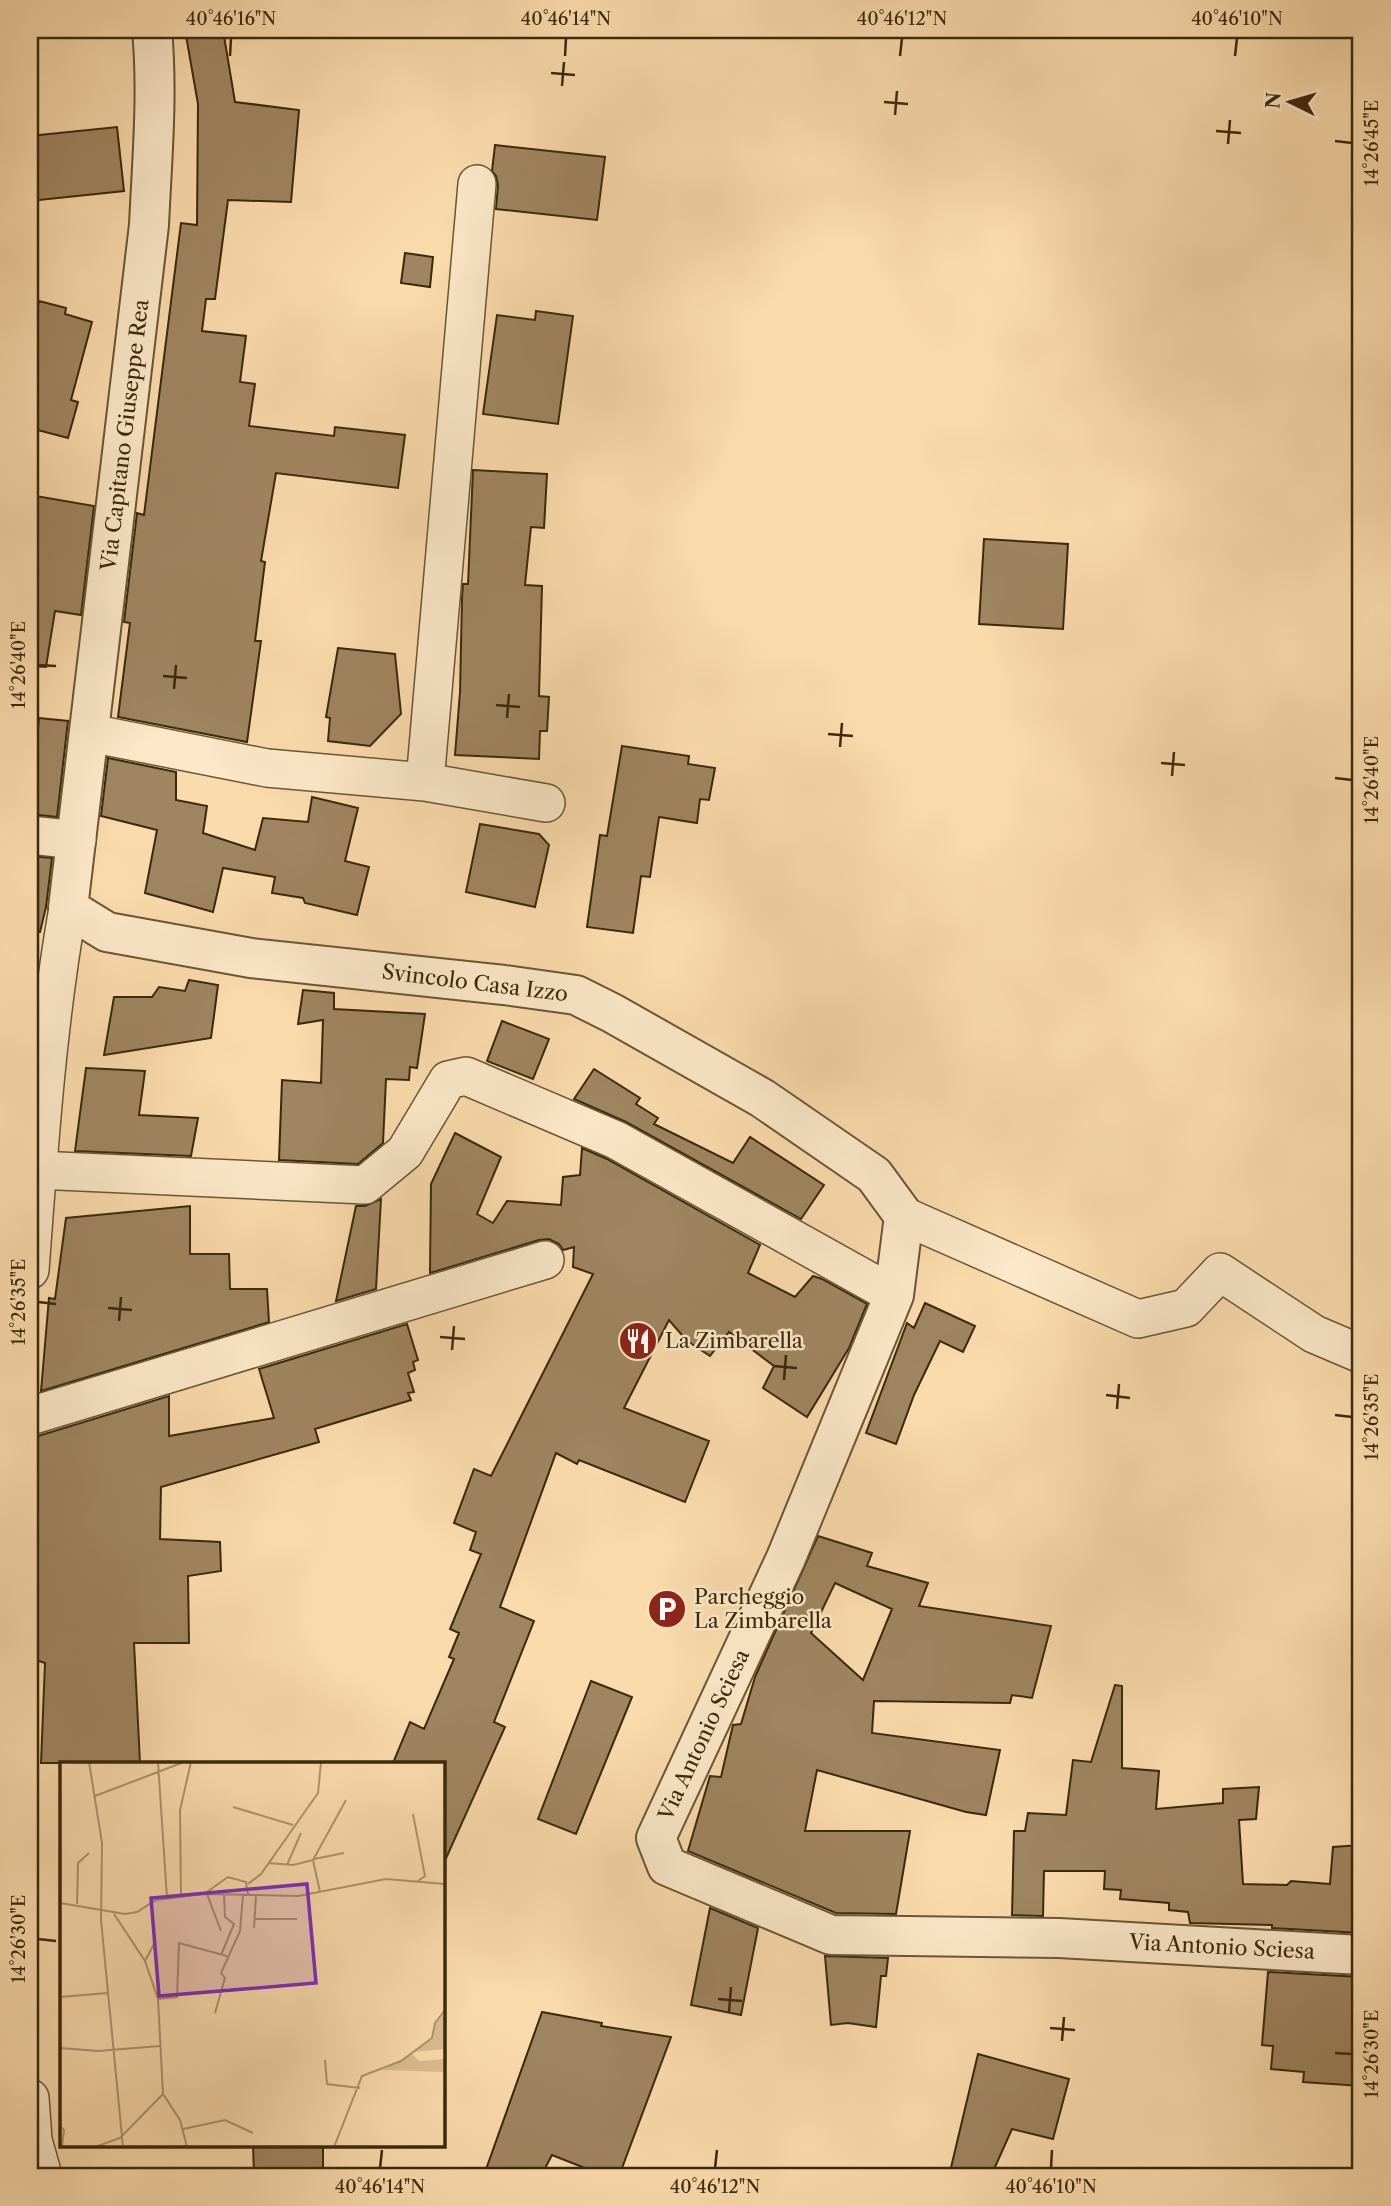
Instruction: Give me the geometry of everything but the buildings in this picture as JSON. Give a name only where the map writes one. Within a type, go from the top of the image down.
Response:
[{"type":"street","name":"Via Capitano Giuseppe Rea","points":[[68,908],[149,225],[153,141],[152,30]]},
{"type":"street","points":[[425,782],[477,184]]},
{"type":"street","points":[[90,733],[267,768],[425,782],[546,803]]},
{"type":"street","points":[[30,835],[77,840]]},
{"type":"street","points":[[30,1270],[37,1170],[60,955],[68,908]]},
{"type":"street","name":"Svincolo Casa Izzo","points":[[68,908],[107,932],[251,958],[576,995],[762,1098],[874,1175],[904,1216]]},
{"type":"street","points":[[37,1170],[365,1185],[405,1152],[448,1080],[466,1076],[616,1140],[894,1295]]},
{"type":"street","points":[[904,1216],[1138,1319],[1186,1308],[1220,1272],[1314,1334],[1361,1354]]},
{"type":"street","name":"Via Antonio Sciesa","points":[[904,1216],[894,1295],[786,1558],[656,1838],[667,1866],[831,1936],[1059,1938],[1361,1955]]},
{"type":"street","points":[[30,1416],[545,1260]]},
{"type":"street","points":[[30,2098],[33,2140],[43,2176]]},
{"type":"place","name":"La Zimbarella","points":[[638,1341]]},
{"type":"place","name":"Parcheggio La Zimbarella","points":[[667,1609]]}]
